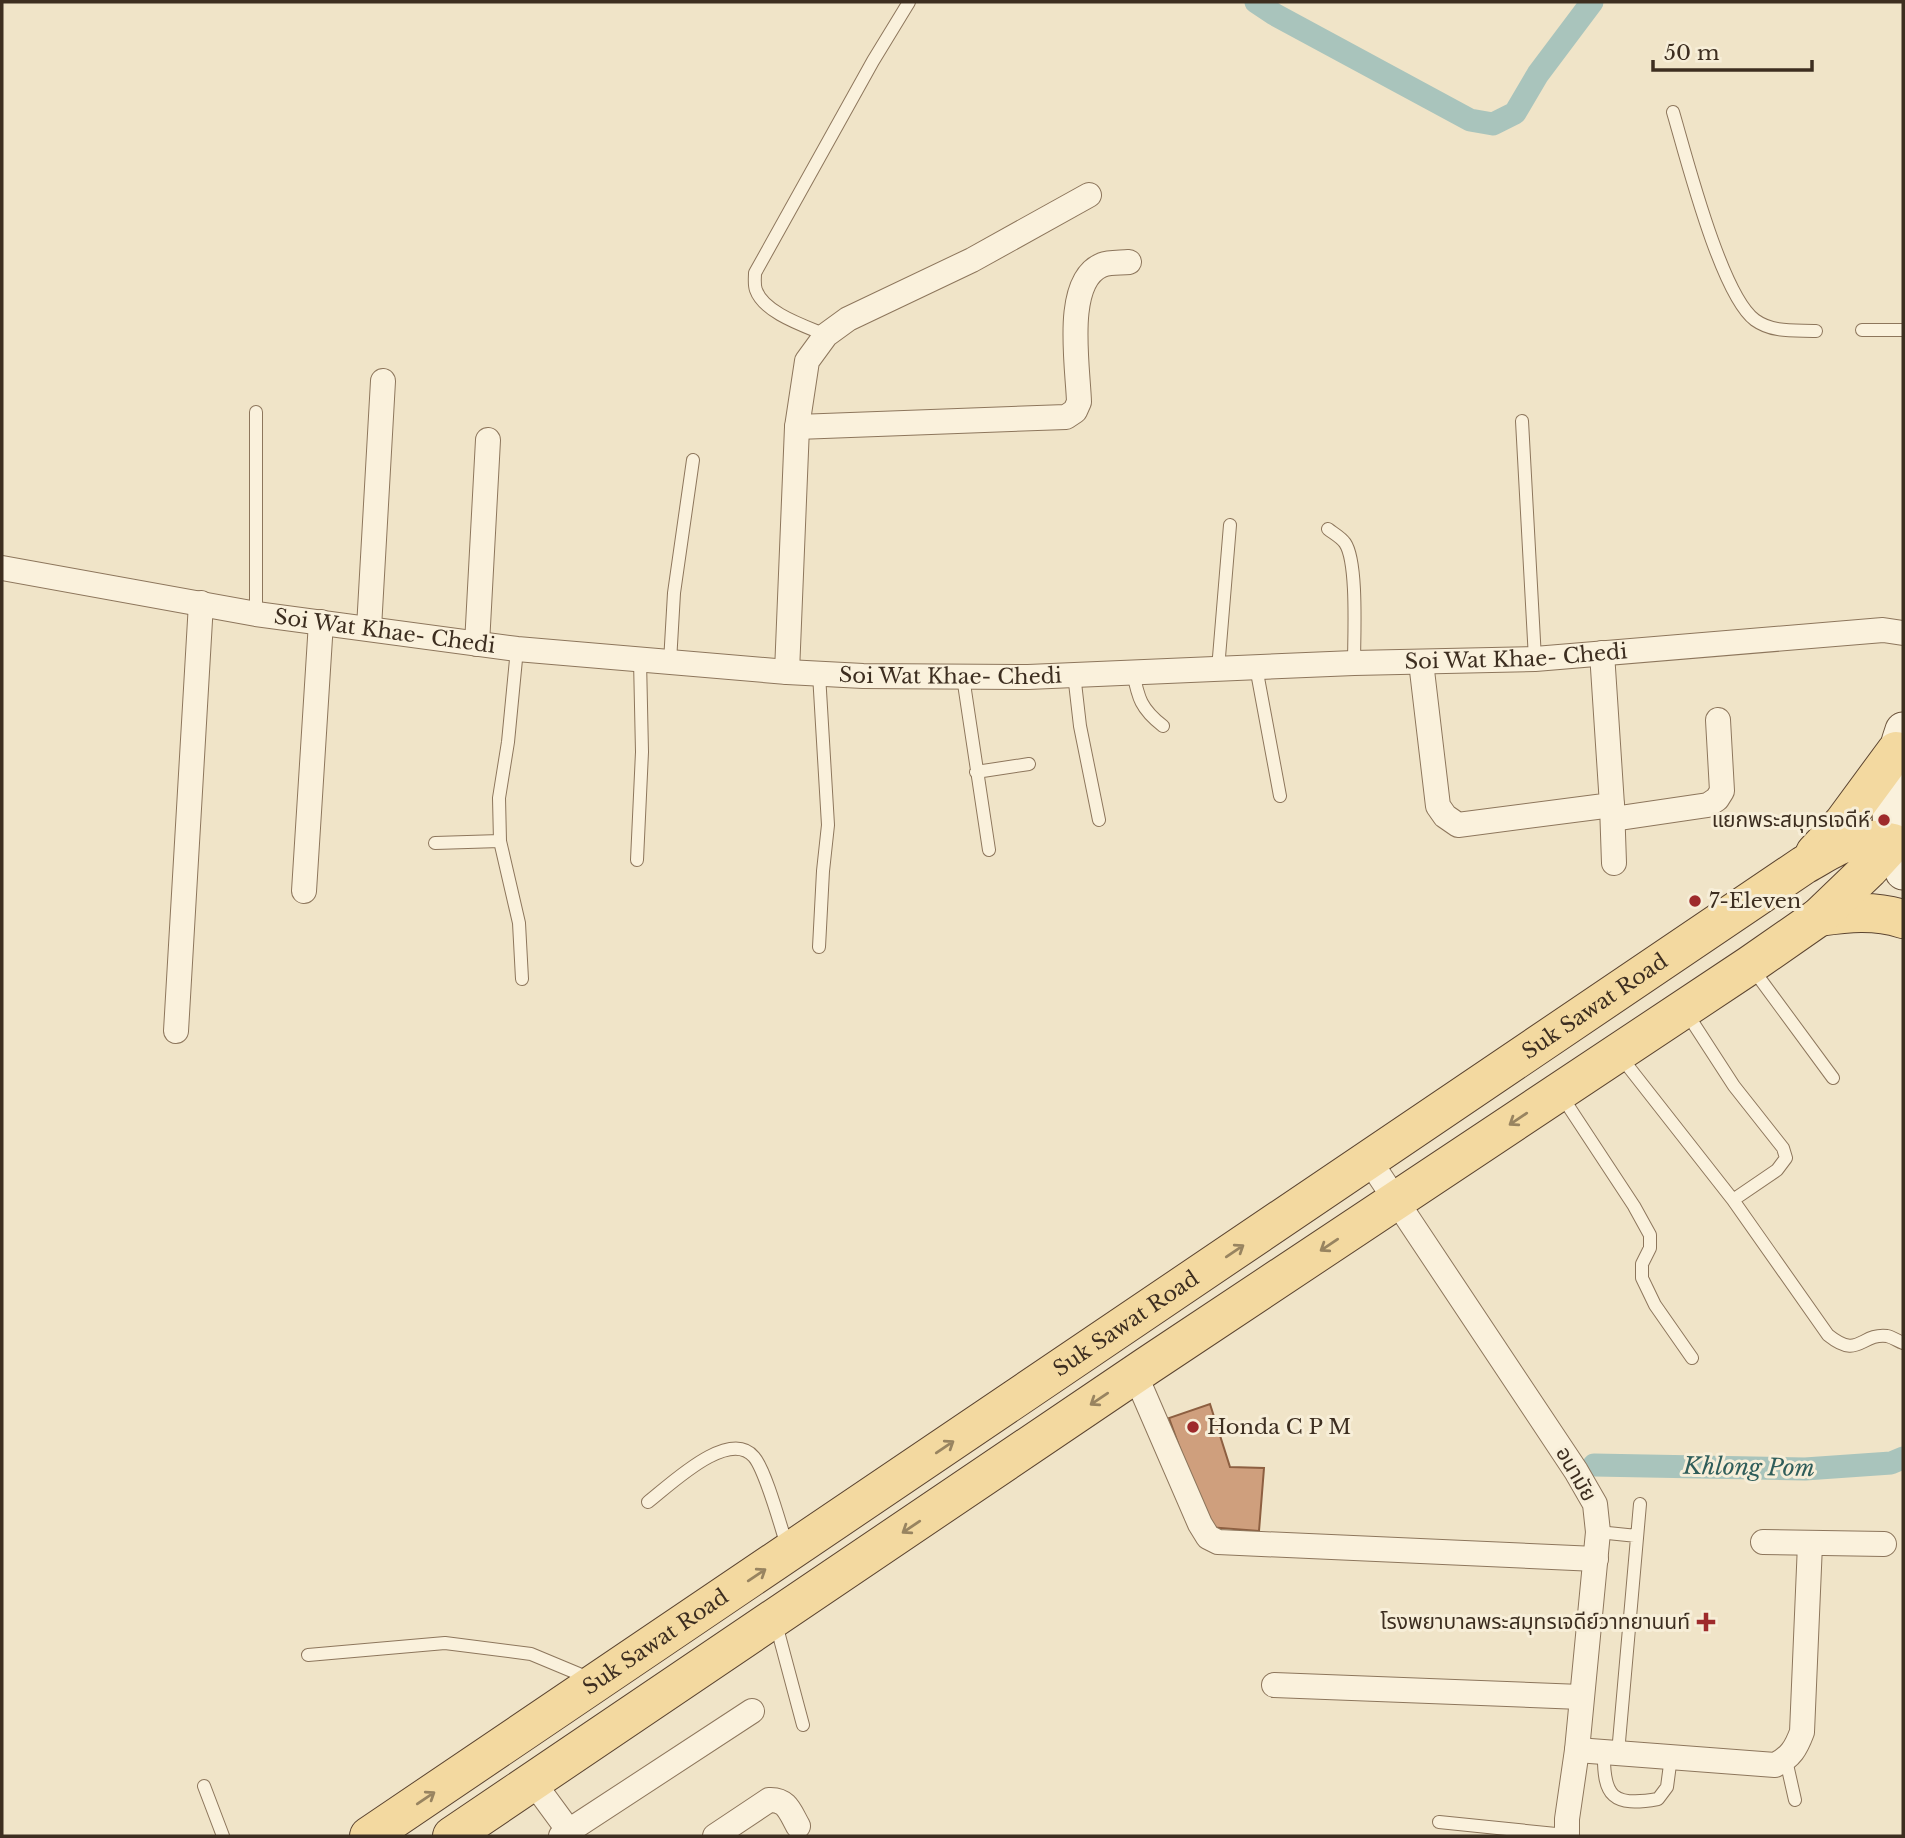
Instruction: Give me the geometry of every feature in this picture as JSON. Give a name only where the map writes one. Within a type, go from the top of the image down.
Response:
[{"type":"main road","points":[[452,1836],[1135,1374],[1819,917],[1860,879],[1901,848],[1888,810],[1890,782],[1900,741]]},
{"type":"main road","points":[[1804,865],[1843,823],[1900,741]]},
{"type":"main road","name":"Suk Sawat Road","points":[[369,1836],[1804,865],[1856,839],[1871,838],[1901,848]]},
{"type":"main road","points":[[1819,917],[1880,913],[1903,919]]},
{"type":"street","points":[[787,672],[797,427],[807,361],[825,335],[848,319],[972,260],[1089,195]]},
{"type":"street","points":[[797,427],[1066,417],[1075,411],[1079,402],[1076,306],[1083,284],[1093,271],[1104,264],[1129,262]]},
{"type":"street","points":[[369,628],[383,381]]},
{"type":"street","points":[[477,644],[488,440]]},
{"type":"street","name":"Soi Wat Khae- Chedi","points":[[2,568],[256,614],[477,644],[819,674],[963,677],[1535,659],[1883,630],[1903,634]]},
{"type":"street","points":[[176,1031],[201,603]]},
{"type":"street","points":[[304,891],[320,622]]},
{"type":"street","points":[[1602,653],[1614,863]]},
{"type":"street","points":[[1421,662],[1438,806],[1445,816],[1458,825],[1708,805],[1717,799],[1722,791],[1718,720]]},
{"type":"street","name":"อนามัย","points":[[1369,1160],[1595,1504],[1598,1532],[1596,1559],[1567,1836]]},
{"type":"street","points":[[1135,1374],[1200,1524],[1208,1537],[1218,1542],[1596,1559]]},
{"type":"street","points":[[1763,1542],[1884,1544]]},
{"type":"street","points":[[1577,1750],[1775,1765],[1786,1760],[1796,1749],[1801,1731],[1810,1544]]},
{"type":"street","points":[[1274,1685],[1581,1697]]},
{"type":"street","points":[[533,1782],[565,1833],[752,1711]]},
{"type":"street","points":[[715,1836],[769,1800],[785,1803],[798,1826]]},
{"type":"lane","points":[[825,335],[789,320],[762,301],[755,289],[755,273],[873,61],[909,2]]},
{"type":"lane","points":[[1673,112],[1718,257],[1736,295],[1752,318],[1770,329],[1816,331]]},
{"type":"lane","points":[[1862,330],[1903,330]]},
{"type":"lane","points":[[256,412],[256,614]]},
{"type":"lane","points":[[1522,421],[1535,659]]},
{"type":"lane","points":[[670,662],[674,593],[693,460]]},
{"type":"lane","points":[[1218,669],[1230,525]]},
{"type":"lane","points":[[1328,529],[1345,542],[1350,555],[1354,663]]},
{"type":"lane","points":[[517,649],[508,742],[499,798],[500,841],[519,923],[522,979]]},
{"type":"lane","points":[[637,860],[642,751],[640,660]]},
{"type":"lane","points":[[1256,667],[1280,796]]},
{"type":"lane","points":[[1133,672],[1138,697],[1148,715],[1163,726]]},
{"type":"lane","points":[[819,674],[828,825],[819,947]]},
{"type":"lane","points":[[1074,674],[1080,726],[1099,820]]},
{"type":"lane","points":[[963,677],[989,850]]},
{"type":"lane","points":[[976,772],[1029,764]]},
{"type":"lane","points":[[435,843],[500,841]]},
{"type":"lane","points":[[1750,965],[1833,1078]]},
{"type":"lane","points":[[1684,1009],[1734,1086],[1783,1148],[1786,1158],[1777,1170],[1733,1200]]},
{"type":"lane","points":[[1617,1053],[1733,1200],[1828,1335],[1840,1346],[1856,1346],[1873,1338],[1887,1336],[1903,1343]]},
{"type":"lane","points":[[1559,1092],[1650,1235],[1650,1248],[1642,1264],[1642,1278],[1654,1305],[1692,1358]]},
{"type":"lane","points":[[648,1502],[711,1455],[732,1447],[744,1450],[754,1456],[761,1471],[790,1552]]},
{"type":"lane","points":[[1640,1504],[1611,1752],[1604,1779],[1614,1796],[1634,1804],[1658,1799],[1667,1787],[1671,1757]]},
{"type":"lane","points":[[1598,1532],[1637,1536]]},
{"type":"lane","points":[[775,1619],[803,1725]]},
{"type":"lane","points":[[308,1655],[445,1643],[531,1654],[597,1682]]},
{"type":"lane","points":[[1786,1760],[1794,1800]]},
{"type":"lane","points":[[204,1786],[223,1836]]},
{"type":"lane","points":[[1439,1822],[1567,1836]]},
{"type":"building","points":[[1210,1404],[1230,1467],[1264,1468],[1259,1531],[1208,1527],[1169,1418]]},
{"type":"waterway","points":[[1256,2],[1470,120],[1493,124],[1515,113],[1538,74],[1592,2]]},
{"type":"waterway","name":"Khlong Pom","points":[[1594,1465],[1805,1469],[1891,1463],[1903,1458]]},
{"type":"place","name":"แยกพระสมุทรเจดีห์","points":[[1884,820]]},
{"type":"place","name":"7-Eleven","points":[[1695,901]]},
{"type":"place","name":"Honda C P M","points":[[1193,1427]]},
{"type":"place","name":"โรงพยาบาลพระสมุทรเจดีย์วาทยานนท์","points":[[1706,1622]]}]
